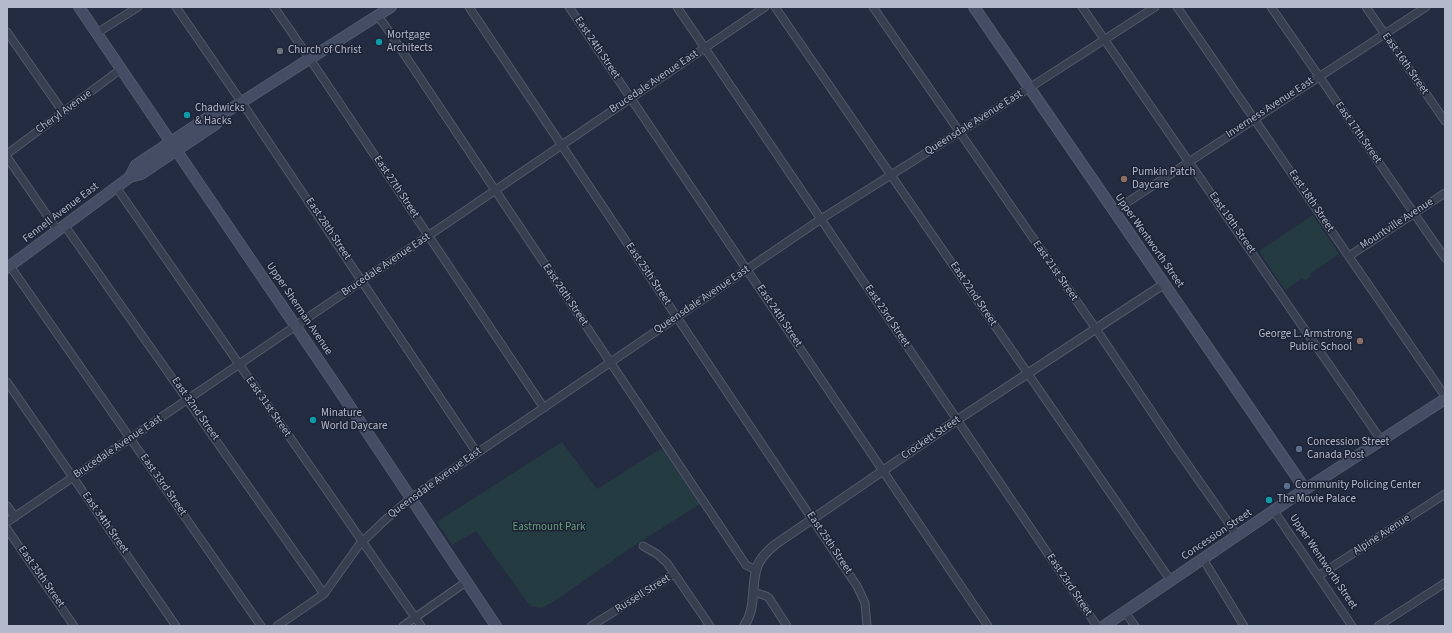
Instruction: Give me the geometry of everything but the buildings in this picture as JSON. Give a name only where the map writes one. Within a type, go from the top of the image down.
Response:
[{"type":"main road","name":"Upper Sherman Avenue","points":[[79,7],[296,326],[496,626]]},
{"type":"main road","name":"Fennell Avenue East","points":[[130,177],[136,165],[170,141],[210,116],[226,112],[391,7]]},
{"type":"main road","name":"Upper Wentworth Street","points":[[974,7],[1306,489]]},
{"type":"main road","name":"Fennell Avenue East","points":[[9,267],[130,177],[141,174],[216,124],[226,112]]},
{"type":"main road","name":"Concession Street","points":[[1104,626],[1237,535],[1445,397]]},
{"type":"street","points":[[97,33],[138,7]]},
{"type":"street","name":"East 28th Street","points":[[176,7],[242,102],[477,453]]},
{"type":"street","name":"East 27th Street","points":[[274,7],[544,408]]},
{"type":"street","name":"East 25th Street","points":[[469,7],[860,590],[866,607],[867,626]]},
{"type":"street","name":"East 24th Street","points":[[569,7],[988,626]]},
{"type":"street","name":"East 23rd Street","points":[[677,7],[1097,626]]},
{"type":"street","name":"Brucedale Avenue East","points":[[7,522],[764,7]]},
{"type":"street","name":"East 22nd Street","points":[[775,7],[1171,581]]},
{"type":"street","name":"East 21st Street","points":[[873,7],[1237,535]]},
{"type":"street","name":"East 19th Street","points":[[1082,7],[1381,440]]},
{"type":"street","name":"Queensdale Avenue East","points":[[277,626],[324,594],[362,541],[411,498],[821,219],[1030,88],[1155,7]]},
{"type":"street","name":"East 18th Street","points":[[1177,7],[1445,397]]},
{"type":"street","name":"East 17th Street","points":[[1271,7],[1445,258]]},
{"type":"street","name":"East 16th Street","points":[[1366,7],[1445,121]]},
{"type":"street","name":"Inverness Avenue East","points":[[1114,211],[1188,161],[1426,7]]},
{"type":"street","name":"East 26th Street","points":[[377,16],[384,24],[746,565],[756,570]]},
{"type":"street","points":[[7,32],[63,112]]},
{"type":"street","name":"Cheryl Avenue","points":[[7,154],[121,69]]},
{"type":"street","name":"East 32nd Street","points":[[7,157],[188,399],[324,594]]},
{"type":"street","name":"East 31st Street","points":[[116,187],[421,626]]},
{"type":"street","name":"Mountville Avenue","points":[[1349,256],[1445,193]]},
{"type":"street","name":"East 33rd Street","points":[[9,267],[262,626]]},
{"type":"street","name":"Crockett Street","points":[[744,626],[752,610],[756,570],[768,551],[812,519],[957,420],[1164,284]]},
{"type":"street","name":"East 34th Street","points":[[7,382],[176,626]]},
{"type":"street","name":"Alpine Avenue","points":[[1318,576],[1445,494]]},
{"type":"street","points":[[7,506],[15,517]]},
{"type":"street","name":"Upper Wentworth Street","points":[[1274,511],[1352,626]]},
{"type":"street","name":"East 35th Street","points":[[7,529],[74,626]]},
{"type":"street","points":[[643,546],[662,558],[710,626]]},
{"type":"street","points":[[1203,559],[1244,626]]},
{"type":"street","name":"Russell Street","points":[[590,626],[674,574]]},
{"type":"street","points":[[403,626],[466,582]]},
{"type":"street","points":[[1378,626],[1445,583]]},
{"type":"street","points":[[754,592],[769,598],[787,626]]},
{"type":"street","points":[[1126,612],[1135,626]]},
{"type":"green space","points":[[1313,215],[1339,254],[1310,274],[1311,275],[1308,279],[1304,280],[1302,278],[1285,290],[1259,251]]},
{"type":"green space","name":"Eastmount Park","points":[[562,442],[597,489],[662,448],[700,504],[635,545],[553,602],[541,608],[530,606],[476,531],[452,545],[437,522]]},
{"type":"place","name":"Mortgage Architects","points":[[379,42]]},
{"type":"place","name":"Church of Christ","points":[[280,51]]},
{"type":"place","name":"Chadwicks & Hacks","points":[[187,115]]},
{"type":"place","name":"Pumkin Patch Daycare","points":[[1124,179]]},
{"type":"place","name":"George L. Armstrong Public School","points":[[1360,341]]},
{"type":"place","name":"Minature World Daycare","points":[[313,420]]},
{"type":"place","name":"Concession Street Canada Post","points":[[1299,449]]},
{"type":"place","name":"Community Policing Center","points":[[1287,486]]},
{"type":"place","name":"The Movie Palace","points":[[1269,500]]}]
